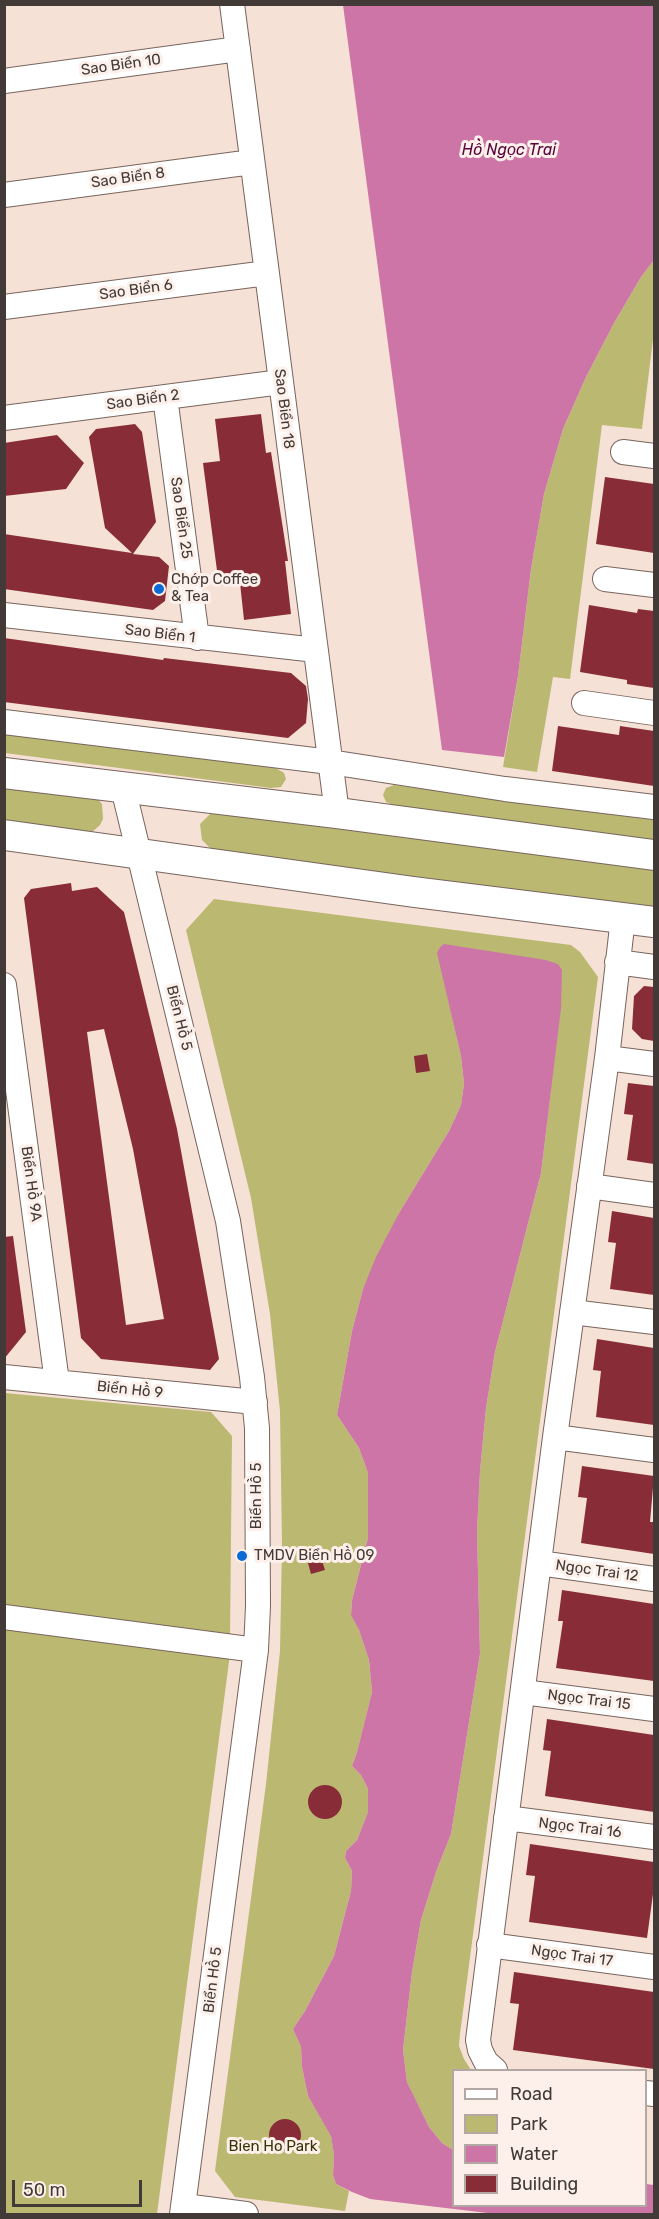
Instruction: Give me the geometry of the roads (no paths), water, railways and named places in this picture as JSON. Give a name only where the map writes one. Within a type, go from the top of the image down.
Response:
[{"type":"main road","points":[[4,773],[337,813],[654,855]]},
{"type":"main road","points":[[4,835],[414,892],[654,922]]},
{"type":"street","name":"Sao Biển 18","points":[[232,4],[337,813]]},
{"type":"street","name":"Sao Biển 10","points":[[4,81],[238,49]]},
{"type":"street","name":"Sao Biển 8","points":[[4,195],[252,162]]},
{"type":"street","name":"Sao Biển 6","points":[[4,308],[267,273]]},
{"type":"street","name":"Sao Biển 2","points":[[4,418],[281,382]]},
{"type":"street","name":"Sao Biển 25","points":[[165,397],[197,638]]},
{"type":"street","points":[[623,452],[654,456]]},
{"type":"street","points":[[605,579],[654,585]]},
{"type":"street","name":"Sao Biển 1","points":[[4,615],[316,651]]},
{"type":"street","points":[[584,704],[654,713]]},
{"type":"street","points":[[4,722],[330,762],[505,789],[654,807]]},
{"type":"street","name":"Biển Hồ 5","points":[[123,788],[228,1221],[255,1402],[258,1601],[256,1650],[183,2210]]},
{"type":"street","points":[[494,2069],[486,2062],[478,2040],[555,1437],[607,1058],[623,918]]},
{"type":"street","points":[[617,962],[654,967]]},
{"type":"street","name":"Biển Hồ 9A","points":[[4,985],[57,1382]]},
{"type":"street","points":[[607,1058],[654,1064]]},
{"type":"street","points":[[590,1186],[654,1195]]},
{"type":"street","points":[[572,1312],[654,1322]]},
{"type":"street","name":"Biển Hồ 9","points":[[4,1377],[255,1402]]},
{"type":"street","points":[[555,1437],[654,1450]]},
{"type":"street","name":"Ngọc Trai 12","points":[[539,1563],[654,1579]]},
{"type":"street","points":[[4,1617],[256,1650]]},
{"type":"street","name":"Ngọc Trai 15","points":[[523,1692],[654,1709]]},
{"type":"street","name":"Ngọc Trai 16","points":[[506,1818],[654,1837]]},
{"type":"street","name":"Ngọc Trai 17","points":[[489,1945],[654,1967]]},
{"type":"street","points":[[183,2210],[246,2214]]},
{"type":"water","name":"Hồ Ngọc Trai","points":[[343,5],[654,5],[654,260],[641,277],[614,323],[586,377],[563,429],[544,494],[504,757],[442,750]]},
{"type":"water","points":[[444,944],[546,960],[558,964],[562,970],[561,1008],[541,1173],[495,1352],[486,1408],[477,1532],[480,1654],[451,1834],[421,1920],[412,1972],[403,2050],[407,2082],[429,2127],[442,2143],[452,2149],[452,2207],[647,2207],[647,2184],[654,2185],[654,2214],[496,2214],[370,2199],[336,2184],[333,2175],[334,2155],[331,2136],[308,2096],[302,2067],[301,2047],[293,2029],[334,1956],[351,1891],[352,1871],[345,1858],[346,1851],[357,1840],[368,1812],[368,1789],[361,1775],[352,1766],[372,1692],[369,1660],[359,1630],[351,1615],[352,1600],[368,1538],[368,1473],[359,1448],[337,1415],[352,1331],[363,1289],[376,1257],[399,1213],[449,1131],[461,1105],[464,1084],[461,1056],[437,953]]},
{"type":"place","name":"Chớp Coffee & Tea","points":[[159,589]]},
{"type":"place","name":"TMDV Biển Hồ 09","points":[[242,1556]]},
{"type":"park label","name":"Bien Ho Park","points":[[273,2147]]}]
